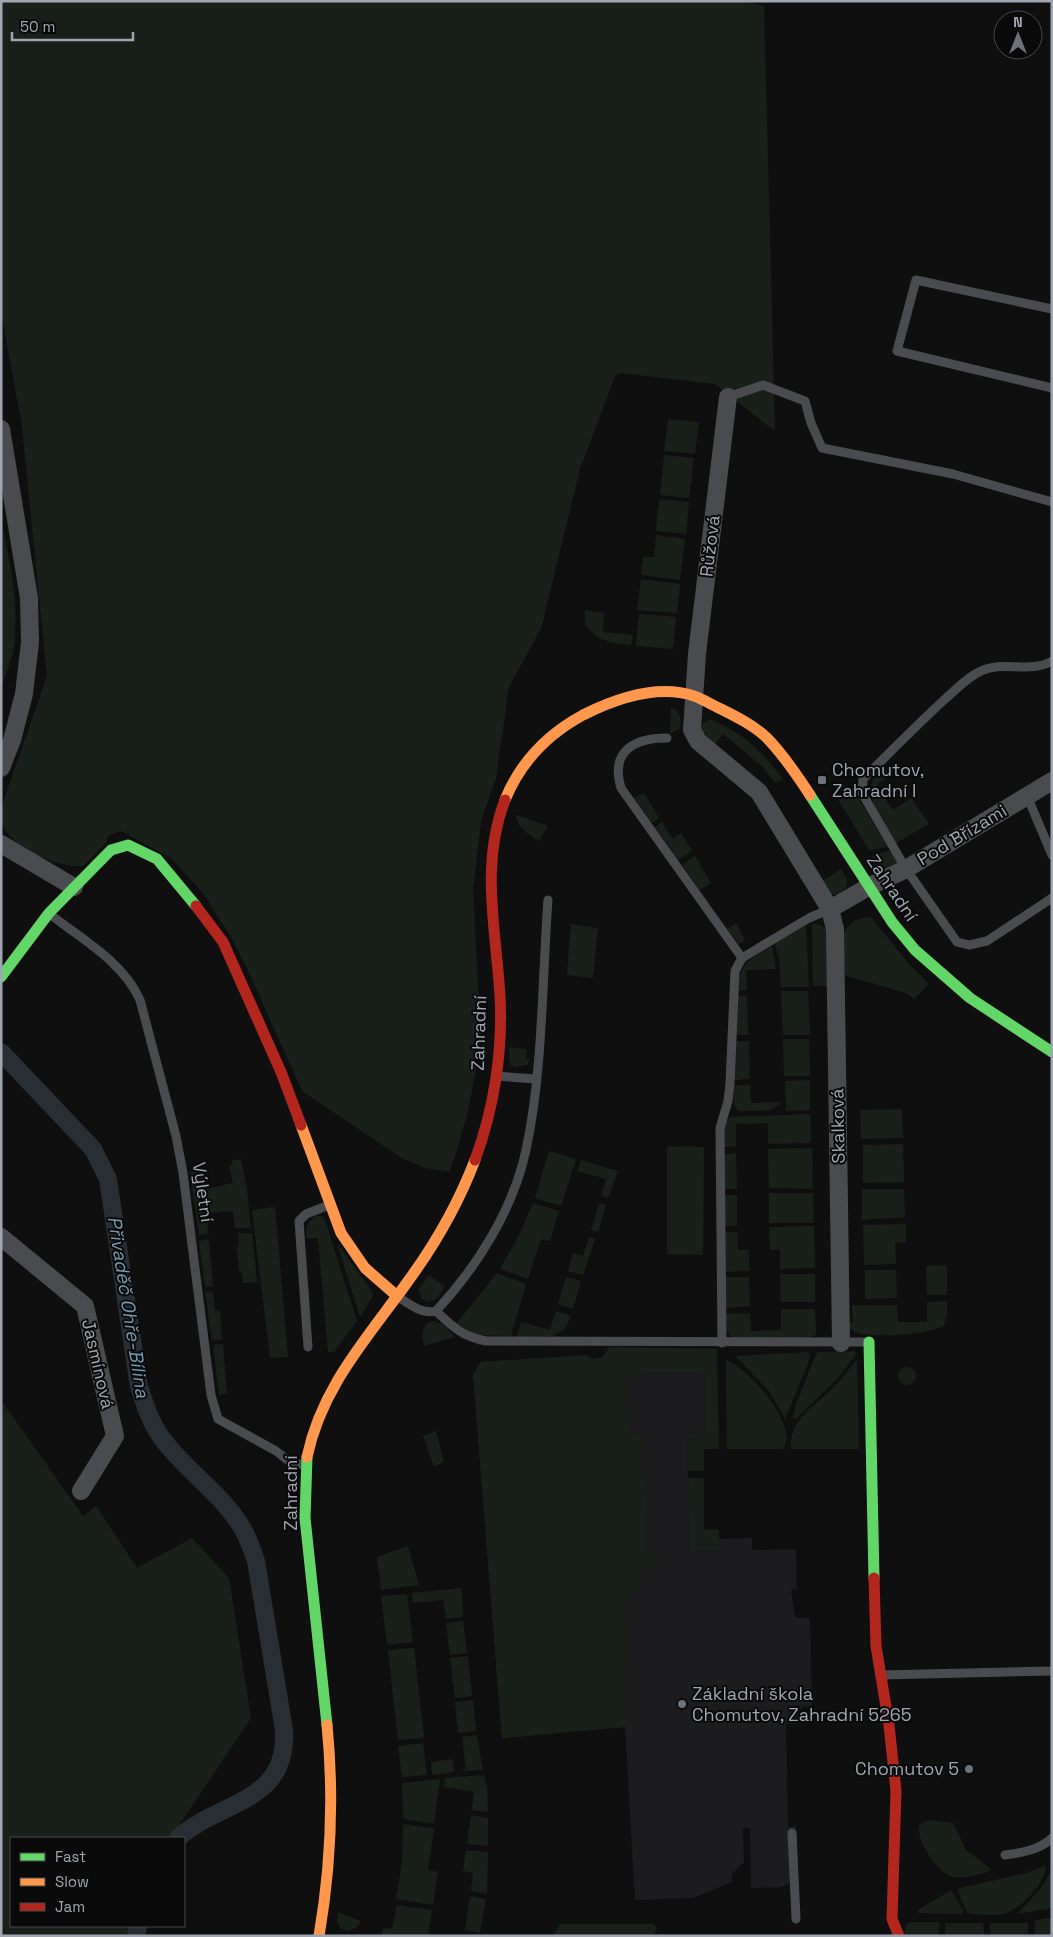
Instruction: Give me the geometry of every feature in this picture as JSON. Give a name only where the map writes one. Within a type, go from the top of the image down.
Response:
[{"type":"street","name":"Růžová","points":[[692,695],[728,397]]},
{"type":"street","points":[[1,430],[29,598],[30,642],[24,694],[12,740],[1,768]]},
{"type":"street","name":"Zahradní","points":[[320,1935],[332,1845],[332,1785],[309,1557],[306,1465],[311,1430],[340,1372],[397,1296],[450,1218],[471,1172],[483,1138],[496,1076],[501,1020],[490,902],[490,864],[495,832],[506,796],[517,772],[533,751],[552,732],[572,718],[607,703],[642,695],[669,693],[692,695],[743,720],[762,734],[817,802],[898,932],[945,979],[1001,1021],[1052,1052]]},
{"type":"street","name":"Skalková","points":[[692,695],[693,735],[759,792],[830,909],[835,930],[842,1342]]},
{"type":"street","name":"Pod Břízami","points":[[870,886],[906,868],[1052,781]]},
{"type":"street","points":[[1,844],[74,887]]},
{"type":"street","points":[[1,977],[48,913],[111,850],[118,846],[128,846],[157,859],[174,877],[222,942],[281,1072],[332,1204],[341,1233],[354,1258],[372,1277],[397,1296]]},
{"type":"street","points":[[830,909],[870,886]]},
{"type":"street","name":"Jasmínová","points":[[1,1237],[85,1306],[114,1436],[81,1492]]},
{"type":"street","points":[[875,1342],[876,1646],[889,1725],[896,1791],[892,1919],[899,1936]]},
{"type":"lane","points":[[1052,309],[916,280],[897,352],[1052,388]]},
{"type":"lane","points":[[728,397],[763,385],[804,401],[822,448],[953,474],[1052,502]]},
{"type":"lane","points":[[1052,661],[1035,667],[994,667],[982,670],[968,679],[930,713],[863,779],[862,794],[906,868],[952,938],[963,944],[977,945],[1052,898]]},
{"type":"lane","points":[[667,738],[641,740],[623,753],[617,768],[621,788],[742,958]]},
{"type":"lane","points":[[1027,796],[1052,855]]},
{"type":"lane","points":[[436,1311],[469,1272],[496,1228],[514,1189],[526,1151],[536,1079],[548,900]]},
{"type":"lane","points":[[722,1343],[720,1128],[728,1101],[730,1083],[735,971],[742,958],[809,918],[830,909]]},
{"type":"lane","name":"Výletní","points":[[48,913],[115,965],[130,980],[140,1000],[176,1136],[183,1173],[211,1395],[218,1419],[290,1462],[306,1465]]},
{"type":"lane","points":[[496,1076],[536,1079]]},
{"type":"lane","points":[[308,1347],[299,1221],[306,1214],[332,1204]]},
{"type":"lane","points":[[397,1296],[421,1311],[436,1311],[458,1332],[469,1338],[486,1341],[875,1342]]},
{"type":"lane","points":[[881,1675],[1052,1671]]},
{"type":"lane","points":[[792,1833],[796,1919]]},
{"type":"lane","points":[[1005,1855],[1022,1853],[1048,1842],[1052,1838]]},
{"type":"shaded area","points":[[1,1],[745,1],[764,6],[775,431],[715,384],[620,373],[615,376],[580,469],[541,629],[509,687],[496,778],[481,821],[473,890],[480,1023],[476,1069],[467,1116],[450,1172],[425,1168],[400,1157],[302,1091],[247,968],[231,937],[203,893],[171,858],[121,831],[108,836],[106,843],[83,866],[61,864],[26,849],[8,833],[2,824],[1,808],[47,676],[22,426],[1,312]]},
{"type":"shaded area","points":[[668,419],[699,422],[695,454],[664,451]]},
{"type":"shaded area","points":[[664,455],[694,458],[689,498],[660,495]]},
{"type":"shaded area","points":[[659,499],[689,502],[686,534],[656,531]]},
{"type":"shaded area","points":[[1,522],[11,568],[15,600],[15,632],[13,652],[1,688]]},
{"type":"shaded area","points":[[656,535],[685,539],[680,580],[641,575],[643,557],[654,557]]},
{"type":"shaded area","points":[[641,579],[680,584],[677,613],[637,610]]},
{"type":"shaded area","points":[[585,610],[604,613],[603,632],[633,635],[631,645],[599,638],[585,623]]},
{"type":"shaded area","points":[[639,614],[676,617],[673,649],[636,646]]},
{"type":"shaded area","points":[[671,707],[679,714],[681,722],[679,729],[670,734]]},
{"type":"shaded area","points":[[710,719],[732,730],[751,744],[783,779],[775,783],[763,767],[723,734],[715,744],[700,729],[703,723]]},
{"type":"shaded area","points":[[883,765],[890,775],[876,786],[893,810],[911,798],[929,824],[896,843],[874,804],[872,794],[872,784],[875,775]]},
{"type":"shaded area","points":[[852,788],[888,847],[869,850],[838,799]]},
{"type":"shaded area","points":[[644,793],[659,818],[652,823],[634,798]]},
{"type":"shaded area","points":[[516,815],[548,826],[539,841],[521,827]]},
{"type":"shaded area","points":[[662,822],[672,839],[681,833],[692,851],[678,860],[655,827]]},
{"type":"shaded area","points":[[892,850],[898,865],[892,868],[879,868],[872,856]]},
{"type":"shaded area","points":[[695,856],[711,883],[700,890],[682,865]]},
{"type":"shaded area","points":[[841,869],[847,879],[846,888],[839,894],[830,894],[821,882]]},
{"type":"shaded area","points":[[871,917],[909,964],[929,984],[914,999],[906,993],[847,976],[842,972],[842,943],[847,928],[860,919]]},
{"type":"shaded area","points":[[736,923],[745,940],[739,944],[727,929]]},
{"type":"shaded area","points":[[812,923],[821,925],[828,931],[827,986],[813,986]]},
{"type":"shaded area","points":[[571,924],[598,928],[593,978],[567,975]]},
{"type":"shaded area","points":[[806,925],[809,987],[781,987],[779,959],[775,944]]},
{"type":"shaded area","points":[[772,946],[776,969],[746,970],[747,990],[737,991],[738,981],[743,968],[757,955]]},
{"type":"shaded area","points":[[781,991],[808,991],[810,1035],[783,1035]]},
{"type":"shaded area","points":[[737,996],[747,996],[748,1035],[736,1035]]},
{"type":"shaded area","points":[[783,1039],[809,1039],[810,1076],[784,1076]]},
{"type":"shaded area","points":[[736,1041],[749,1041],[750,1079],[734,1080]]},
{"type":"shaded area","points":[[509,1047],[527,1049],[526,1059],[530,1059],[527,1065],[515,1067],[510,1065]]},
{"type":"shaded area","points":[[810,1080],[810,1110],[786,1111],[785,1081]]},
{"type":"shaded area","points":[[733,1085],[750,1085],[751,1103],[781,1102],[770,1110],[739,1111],[734,1104]]},
{"type":"shaded area","points":[[902,1109],[903,1138],[861,1139],[860,1110]]},
{"type":"shaded area","points":[[810,1114],[811,1143],[768,1144],[768,1123],[736,1124],[736,1146],[724,1147],[724,1125],[730,1117]]},
{"type":"shaded area","points":[[903,1144],[904,1182],[863,1183],[863,1145]]},
{"type":"shaded area","points":[[667,1146],[704,1147],[703,1255],[667,1254]]},
{"type":"shaded area","points":[[812,1148],[813,1189],[769,1188],[768,1149]]},
{"type":"shaded area","points":[[549,1151],[576,1159],[561,1206],[535,1198]]},
{"type":"shaded area","points":[[736,1153],[737,1189],[725,1189],[725,1154]]},
{"type":"shaded area","points":[[241,1159],[251,1228],[235,1228],[233,1211],[207,1213],[208,1234],[199,1235],[190,1172],[202,1169],[207,1189],[233,1183],[229,1166],[232,1165],[232,1161]]},
{"type":"shaded area","points":[[581,1160],[618,1171],[608,1198],[601,1196],[606,1179],[577,1171]]},
{"type":"shaded area","points":[[862,1189],[904,1189],[905,1217],[862,1220]]},
{"type":"shaded area","points":[[769,1193],[813,1193],[814,1223],[769,1223]]},
{"type":"shaded area","points":[[725,1195],[737,1195],[737,1226],[725,1226]]},
{"type":"shaded area","points":[[533,1203],[559,1211],[550,1241],[541,1239],[528,1279],[500,1269],[518,1237]]},
{"type":"shaded area","points":[[599,1203],[606,1205],[598,1232],[591,1230]]},
{"type":"shaded area","points":[[275,1207],[288,1357],[270,1358],[252,1210]]},
{"type":"shaded area","points":[[316,1215],[324,1217],[357,1321],[334,1352],[328,1352],[318,1238],[306,1238],[307,1225]]},
{"type":"shaded area","points":[[906,1224],[906,1242],[895,1243],[896,1264],[864,1265],[863,1225]]},
{"type":"shaded area","points":[[814,1226],[815,1268],[780,1269],[780,1250],[770,1250],[769,1227]]},
{"type":"shaded area","points":[[725,1232],[737,1232],[738,1250],[749,1250],[749,1271],[725,1272]]},
{"type":"shaded area","points":[[238,1233],[252,1233],[257,1282],[243,1283],[242,1272],[239,1272]]},
{"type":"shaded area","points":[[589,1237],[595,1239],[583,1275],[568,1271],[573,1253],[583,1256]]},
{"type":"shaded area","points":[[209,1239],[213,1286],[205,1287],[199,1241]]},
{"type":"shaded area","points":[[337,1243],[373,1293],[360,1317]]},
{"type":"shaded area","points":[[947,1265],[947,1295],[927,1295],[926,1266]]},
{"type":"shaded area","points":[[865,1270],[896,1270],[897,1298],[865,1299]]},
{"type":"shaded area","points":[[497,1273],[526,1284],[511,1336],[478,1335],[456,1324]]},
{"type":"shaded area","points":[[780,1274],[815,1274],[815,1302],[781,1302]]},
{"type":"shaded area","points":[[429,1275],[445,1287],[436,1299],[428,1302],[422,1299],[418,1290]]},
{"type":"shaded area","points":[[566,1277],[581,1281],[573,1309],[558,1304]]},
{"type":"shaded area","points":[[725,1277],[749,1277],[750,1306],[726,1308]]},
{"type":"shaded area","points":[[213,1291],[215,1311],[220,1310],[222,1340],[212,1341],[205,1292]]},
{"type":"shaded area","points":[[947,1301],[947,1314],[944,1325],[927,1331],[902,1335],[866,1335],[854,1332],[847,1323],[853,1323],[852,1305],[897,1305],[898,1322],[927,1322],[927,1302]]},
{"type":"shaded area","points":[[781,1309],[815,1309],[816,1335],[808,1338],[739,1340],[731,1336],[727,1330],[726,1314],[750,1313],[751,1331],[781,1330]]},
{"type":"shaded area","points":[[556,1311],[571,1316],[564,1330],[552,1336],[517,1337],[521,1322],[550,1330]]},
{"type":"shaded area","points":[[433,1321],[444,1325],[455,1337],[424,1346],[424,1327]]},
{"type":"shaded area","points":[[223,1344],[227,1394],[219,1395],[213,1345]]},
{"type":"shaded area","points":[[610,1347],[717,1349],[719,1449],[704,1449],[704,1471],[688,1471],[687,1434],[706,1433],[705,1373],[629,1374],[630,1434],[645,1434],[647,1552],[659,1552],[659,1568],[640,1568],[640,1592],[630,1592],[625,1727],[502,1738],[473,1374],[481,1362],[587,1355],[592,1359],[601,1358]]},
{"type":"shaded area","points":[[855,1351],[855,1356],[837,1379],[796,1419],[793,1418],[795,1407],[816,1354],[818,1352]]},
{"type":"shaded area","points":[[808,1352],[810,1355],[808,1364],[785,1419],[769,1391],[735,1356]]},
{"type":"shaded area","points":[[587,1355],[592,1359],[601,1358],[627,1374],[705,1373],[706,1433],[687,1434],[690,1552],[719,1551],[719,1539],[752,1538],[752,1550],[796,1549],[797,1589],[791,1589],[795,1618],[810,1618],[812,1706],[801,1707],[801,1723],[786,1724],[788,1827],[796,1826],[798,1879],[781,1887],[751,1888],[750,1829],[743,1828],[744,1862],[732,1874],[732,1882],[693,1898],[635,1900],[625,1727],[502,1738],[473,1374],[481,1362]]},
{"type":"shaded area","points":[[857,1359],[859,1449],[791,1449],[791,1439],[798,1422],[810,1408],[835,1386]]},
{"type":"shaded area","points":[[726,1360],[747,1374],[758,1385],[778,1412],[784,1426],[786,1439],[783,1449],[727,1449]]},
{"type":"shaded area","points":[[907,1367],[913,1370],[916,1376],[913,1382],[907,1385],[901,1382],[898,1376],[901,1370]]},
{"type":"shaded area","points":[[1,1400],[83,1516],[96,1506],[137,1568],[192,1538],[229,1578],[251,1718],[171,1837],[10,1837],[10,1927],[132,1927],[130,1936],[1,1936]]},
{"type":"shaded area","points":[[436,1431],[444,1462],[434,1467],[423,1436]]},
{"type":"shaded area","points":[[688,1478],[704,1478],[704,1530],[719,1529],[719,1551],[690,1552]]},
{"type":"shaded area","points":[[408,1546],[419,1585],[381,1590],[377,1557]]},
{"type":"shaded area","points":[[462,1588],[463,1617],[446,1619],[443,1600],[413,1603],[412,1593]]},
{"type":"shaded area","points":[[407,1594],[413,1642],[387,1645],[381,1596]]},
{"type":"shaded area","points":[[463,1621],[467,1653],[450,1655],[446,1623]]},
{"type":"shaded area","points":[[414,1648],[424,1738],[398,1740],[388,1650]]},
{"type":"shaded area","points":[[468,1656],[472,1696],[455,1698],[450,1658]]},
{"type":"shaded area","points":[[473,1700],[476,1731],[458,1733],[455,1702]]},
{"type":"shaded area","points":[[477,1735],[483,1770],[461,1771],[466,1769],[462,1737]]},
{"type":"shaded area","points":[[423,1743],[427,1775],[402,1777],[398,1746]]},
{"type":"shaded area","points":[[453,1759],[454,1772],[432,1775],[431,1762]]},
{"type":"shaded area","points":[[484,1775],[487,1787],[488,1812],[472,1810],[474,1792],[444,1787],[445,1778]]},
{"type":"shaded area","points":[[440,1779],[434,1824],[403,1819],[402,1783]]},
{"type":"shaded area","points":[[471,1815],[488,1818],[488,1846],[467,1844]]},
{"type":"shaded area","points":[[929,1820],[953,1823],[966,1850],[992,1870],[973,1876],[962,1877],[953,1877],[947,1874],[929,1855],[920,1838],[920,1824]]},
{"type":"shaded area","points":[[403,1824],[434,1828],[428,1870],[438,1872],[433,1905],[396,1899],[402,1862]]},
{"type":"shaded area","points":[[466,1850],[488,1852],[487,1894],[471,1891],[473,1873],[463,1871]]},
{"type":"shaded area","points":[[1046,1865],[1045,1872],[1037,1887],[1017,1907],[999,1915],[967,1913],[958,1891],[959,1888],[1027,1873]]},
{"type":"shaded area","points":[[1052,1869],[1052,1908],[1017,1914],[1041,1888]]},
{"type":"shaded area","points":[[951,1890],[963,1910],[962,1914],[917,1913],[918,1910]]},
{"type":"shaded area","points":[[470,1896],[486,1899],[480,1933],[465,1930]]},
{"type":"shaded area","points":[[397,1905],[432,1910],[428,1936],[381,1936],[383,1928],[392,1929]]},
{"type":"shaded area","points":[[338,1912],[361,1921],[353,1929],[344,1930],[338,1925]]},
{"type":"shaded area","points":[[1052,1918],[1052,1935],[1035,1935],[1035,1921]]},
{"type":"shaded area","points":[[910,1922],[939,1922],[939,1935],[904,1936],[906,1925]]},
{"type":"shaded area","points":[[945,1923],[983,1923],[984,1935],[945,1935]]},
{"type":"shaded area","points":[[990,1923],[1028,1923],[1028,1935],[990,1935]]},
{"type":"shaded area","points":[[560,1924],[653,1924],[657,1928],[653,1936],[553,1936]]},
{"type":"waterway","name":"Přivaděč Ohře-Bílina","points":[[1,1052],[93,1149],[108,1179],[139,1387],[148,1413],[157,1431],[170,1449],[213,1491],[241,1526],[256,1561],[284,1730],[282,1754],[275,1773],[263,1787],[248,1798],[195,1825],[179,1837]]},
{"type":"waterway","name":"Přivaděč Ohře-Bílina","points":[[136,1936],[138,1927]]},
{"type":"traffic: fast","points":[[810,795],[892,922],[915,950],[970,998],[1052,1052]]},
{"type":"traffic: fast","points":[[1,977],[49,913],[111,850],[128,845],[157,859],[196,906]]},
{"type":"traffic: fast","points":[[869,1342],[874,1578]]},
{"type":"traffic: fast","points":[[307,1457],[305,1518],[327,1725]]},
{"type":"traffic: slow","points":[[505,800],[527,762],[558,731],[595,709],[637,695],[666,692],[697,697],[739,718],[756,729],[778,750],[810,795]]},
{"type":"traffic: slow","points":[[301,1125],[341,1233],[365,1268],[397,1296]]},
{"type":"traffic: slow","points":[[307,1457],[314,1431],[336,1384],[364,1340],[430,1249],[455,1206],[475,1160]]},
{"type":"traffic: slow","points":[[319,1936],[329,1857],[331,1805],[327,1725]]},
{"type":"traffic: jam","points":[[475,1160],[482,1141],[492,1100],[500,1038],[500,996],[493,922],[491,873],[497,824],[505,800]]},
{"type":"traffic: jam","points":[[196,906],[223,942],[281,1072],[301,1125]]},
{"type":"traffic: jam","points":[[874,1578],[876,1646],[889,1725],[896,1791],[892,1919],[899,1936]]},
{"type":"place","name":"Chomutov, Zahradní I","points":[[822,780]]},
{"type":"place","name":"Základní škola Chomutov, Zahradní 5265","points":[[682,1704]]},
{"type":"place","name":"Chomutov 5","points":[[969,1769]]}]
